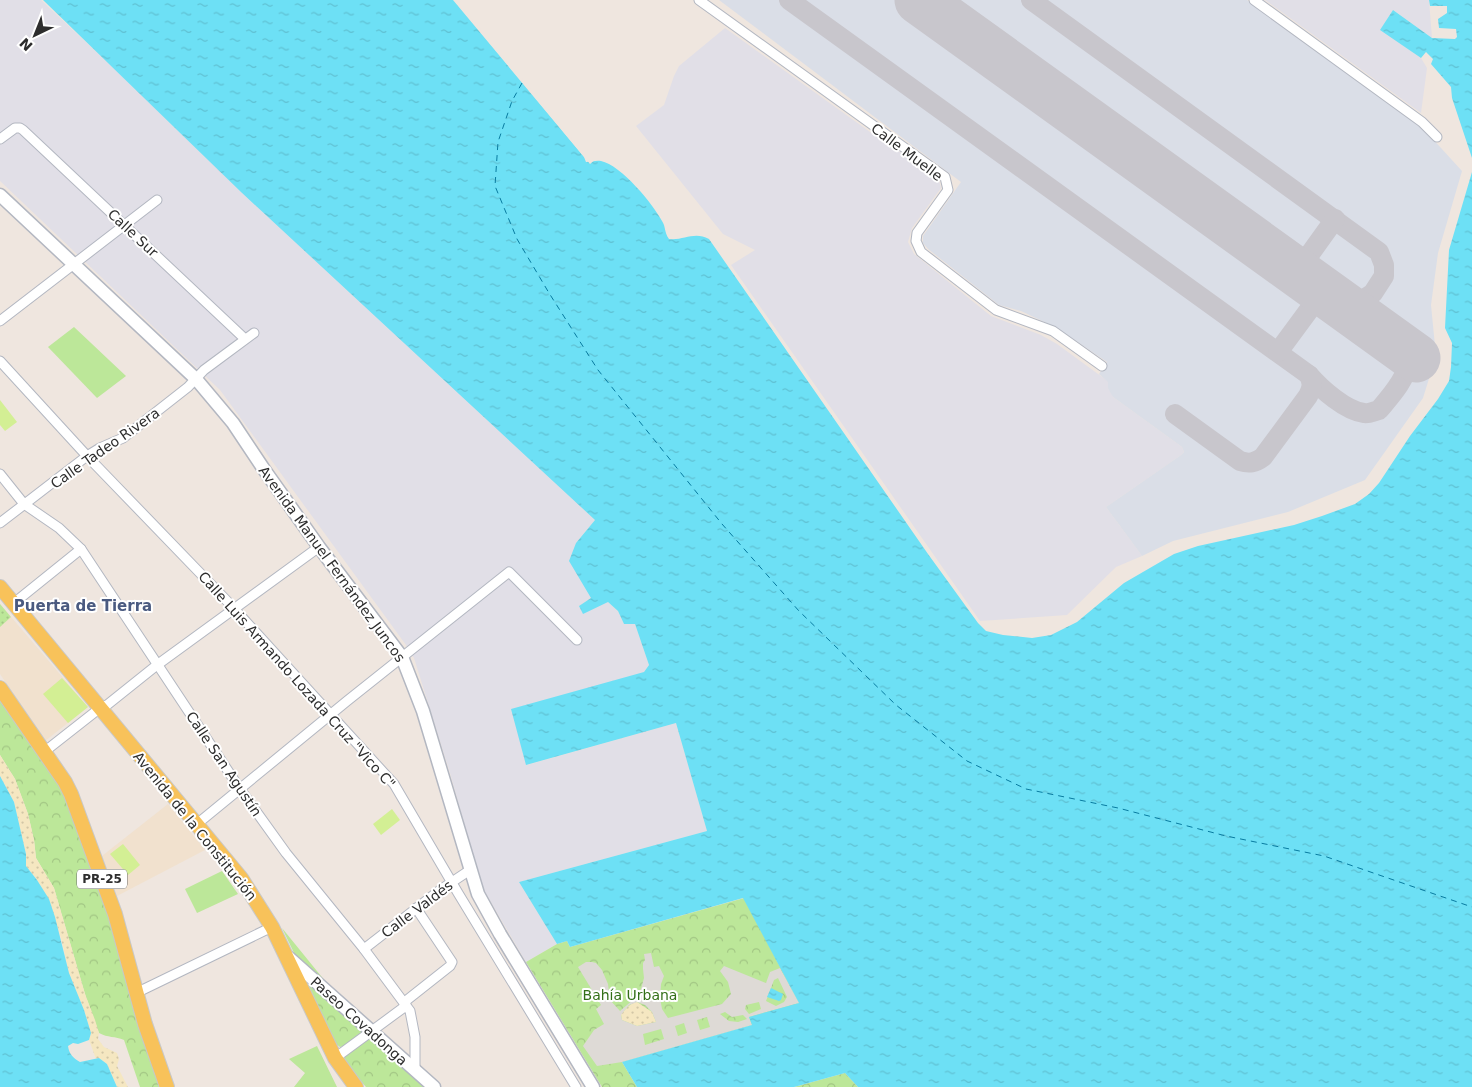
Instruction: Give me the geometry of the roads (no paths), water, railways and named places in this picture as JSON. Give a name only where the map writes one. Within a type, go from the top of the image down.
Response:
[{"type":"main road","name":"Avenida Manuel Fernández Juncos","points":[[0,195],[196,379],[233,423],[319,547],[402,657],[423,711],[478,894],[500,934],[593,1087]]},
{"type":"main road","name":"Avenida de la Constitución","points":[[0,588],[241,878],[272,927],[335,1058],[356,1087]]},
{"type":"main road","name":"PR-25","points":[[0,688],[65,782],[71,794],[115,914],[136,993],[167,1087]]},
{"type":"main road","name":"Paseo Covadonga","points":[[285,953],[434,1087]]},
{"type":"street","name":"Calle Muelle","points":[[699,0],[945,177],[948,190],[917,233],[916,241],[921,252],[996,310],[1053,331],[1102,366]]},
{"type":"street","points":[[1254,0],[1422,122],[1437,137]]},
{"type":"street","name":"Calle Sur","points":[[0,139],[15,128],[20,128],[245,339]]},
{"type":"street","points":[[0,320],[157,200]]},
{"type":"street","name":"Calle Tadeo Rivera","points":[[0,523],[87,456],[123,438],[196,379],[204,370],[254,333]]},
{"type":"street","name":"Calle Luis Armando Lozada Cruz \"Vico C\"","points":[[0,361],[87,456],[234,609],[394,784],[451,882],[576,1087]]},
{"type":"street","name":"Calle San Agustín","points":[[0,474],[24,504],[60,528],[81,549],[240,789],[286,853],[364,949],[405,1004],[413,1018],[415,1071]]},
{"type":"street","points":[[44,752],[157,665],[319,547]]},
{"type":"street","points":[[14,603],[81,549]]},
{"type":"street","points":[[197,824],[509,572],[577,640]]},
{"type":"street","name":"Calle Valdés","points":[[364,949],[416,908],[470,870]]},
{"type":"street","points":[[335,1058],[402,1008],[450,966],[452,962],[416,908]]},
{"type":"street","points":[[136,993],[272,927]]},
{"type":"water","points":[[43,0],[453,0],[584,157],[586,162],[601,161],[609,164],[627,177],[658,214],[669,239],[698,236],[709,239],[978,623],[986,631],[1003,635],[1032,638],[1051,635],[1077,622],[1124,583],[1174,554],[1198,546],[1294,525],[1355,504],[1369,494],[1379,483],[1449,381],[1452,343],[1445,328],[1449,250],[1472,172],[1472,1087],[858,1087],[845,1073],[794,1087],[637,1087],[622,1062],[752,1025],[749,1017],[799,1003],[743,898],[570,947],[567,941],[557,944],[519,882],[707,831],[676,723],[526,765],[511,709],[644,672],[649,665],[635,624],[624,624],[618,611],[608,602],[583,614],[579,606],[591,598],[569,561],[576,543],[595,520],[241,192]]},
{"type":"water","points":[[1429,0],[1472,0],[1472,158],[1452,98],[1451,87],[1431,64],[1433,59],[1426,52],[1421,58],[1380,30],[1393,10],[1432,38],[1455,39],[1457,37],[1456,29],[1439,28],[1438,19],[1447,13],[1447,6],[1430,6]]},
{"type":"water","points":[[0,776],[14,802],[26,854],[26,866],[49,899],[69,973],[91,1033],[89,1040],[78,1044],[73,1043],[68,1046],[69,1051],[80,1062],[99,1058],[107,1064],[117,1087],[0,1087]]},
{"type":"water","points":[[771,988],[783,994],[781,1000],[767,997]]},
{"type":"district","name":"Puerta de Tierra","points":[[83,606]]},
{"type":"park label","name":"Bahía Urbana","points":[[630,995]]}]
